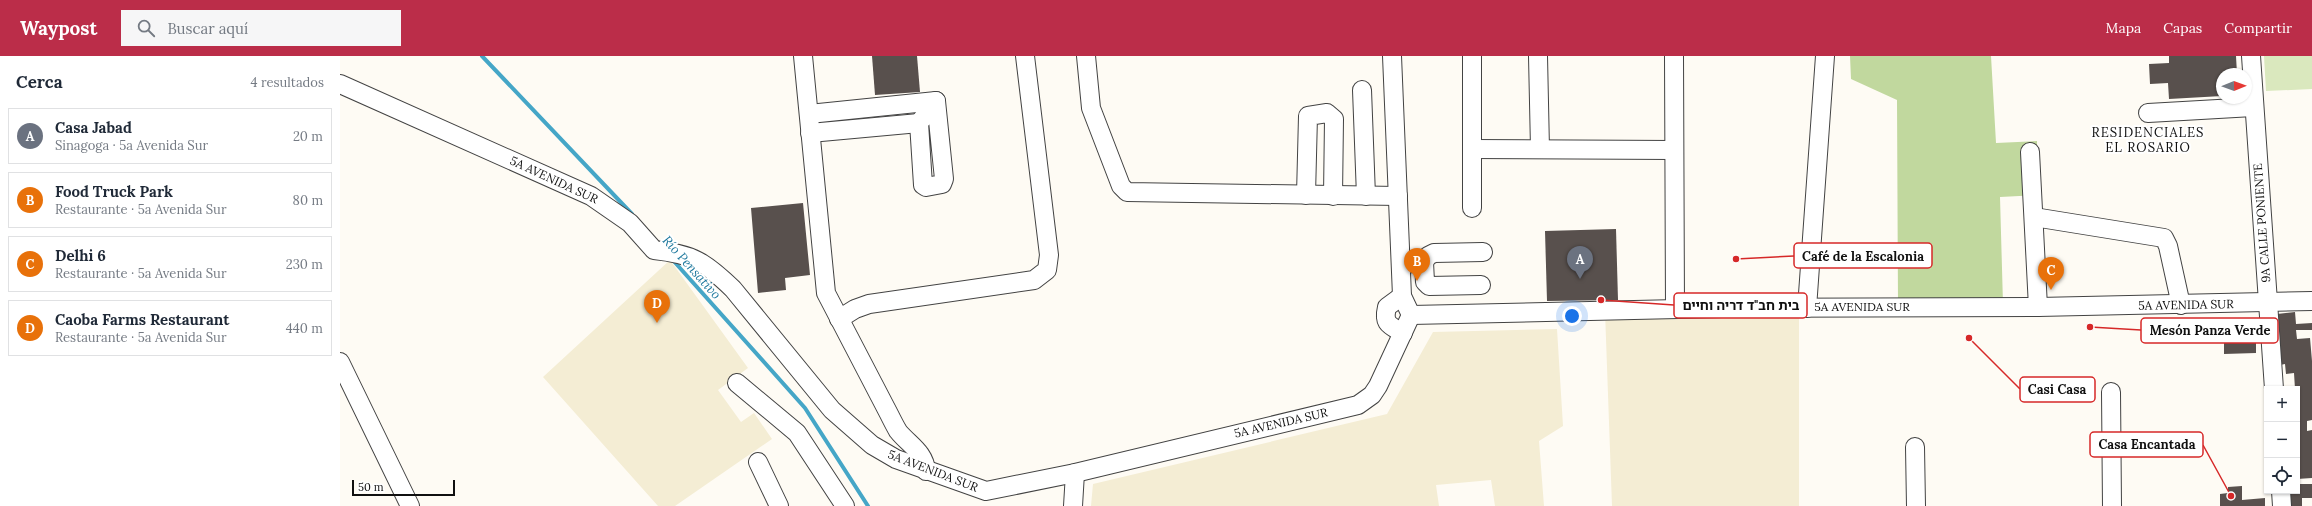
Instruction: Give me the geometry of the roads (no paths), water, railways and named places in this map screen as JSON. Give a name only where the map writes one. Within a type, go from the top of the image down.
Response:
[{"type":"street","points":[[803,56],[826,293],[898,430],[922,455],[926,463],[926,470]]},
{"type":"street","points":[[839,319],[855,309],[870,304],[1029,281],[1039,278],[1047,270],[1049,255],[1025,56]]},
{"type":"street","points":[[1086,56],[1091,108],[1121,186],[1127,192],[1398,196]]},
{"type":"street","points":[[1392,56],[1402,264],[1402,296],[1411,315]]},
{"type":"street","points":[[1472,56],[1472,208]]},
{"type":"street","points":[[1538,56],[1540,149]]},
{"type":"street","points":[[1674,56],[1675,309]]},
{"type":"street","points":[[1807,308],[1825,56]]},
{"type":"street","name":"9A CALLE PONIENTE","points":[[2251,56],[2253,107],[2274,386]]},
{"type":"street","name":"5A AVENIDA SUR","points":[[340,84],[591,196],[630,223],[654,250],[680,253],[699,260],[716,272],[733,289],[845,423],[872,445],[896,459],[986,491],[1075,473],[1358,405],[1372,395],[1411,315],[1675,309],[2180,305],[2312,301]]},
{"type":"street","points":[[1362,90],[1366,196]]},
{"type":"street","points":[[809,114],[936,101]]},
{"type":"street","points":[[936,101],[944,179],[942,184],[939,186],[926,187],[923,185],[919,123],[936,101]]},
{"type":"street","points":[[2148,113],[2253,107]]},
{"type":"street","points":[[1306,195],[1308,116],[1327,113],[1334,119],[1333,196]]},
{"type":"street","points":[[810,133],[919,123]]},
{"type":"street","points":[[1472,149],[1674,150]]},
{"type":"street","points":[[2030,152],[2038,307]]},
{"type":"street","points":[[2034,217],[2164,238],[2168,246],[2180,305]]},
{"type":"street","points":[[1481,285],[1429,286],[1425,282],[1424,262],[1428,256],[1434,253],[1482,252]]},
{"type":"street","points":[[1402,264],[1424,262]]},
{"type":"street","points":[[1402,296],[1387,307],[1385,317],[1388,325],[1403,333]]},
{"type":"street","points":[[340,362],[410,506]]},
{"type":"street","points":[[737,383],[797,433],[845,506]]},
{"type":"street","points":[[2111,392],[2112,506]]},
{"type":"street","points":[[1915,448],[1916,506]]},
{"type":"street","points":[[758,462],[779,506]]},
{"type":"street","points":[[1073,506],[1075,473]]},
{"type":"street","points":[[2281,494],[2282,506]]},
{"type":"waterway","name":"Río Pensativo","points":[[482,56],[632,214]]},
{"type":"waterway","name":"Río Pensativo","points":[[671,258],[805,408],[868,506]]},
{"type":"place","name":"Café de la Escalonia","points":[[1736,259]]},
{"type":"place","name":"Casa Jabad","points":[[1580,279]]},
{"type":"place","name":"Food Truck Park","points":[[1417,281]]},
{"type":"place","name":"Delhi 6","points":[[2051,290]]},
{"type":"place","name":"בית חב\"ד דריה וחיים","points":[[1601,300]]},
{"type":"place","name":"Caoba Farms Restaurant","points":[[657,323]]},
{"type":"place","name":"Mesón Panza Verde","points":[[2090,327]]},
{"type":"place","name":"Casi Casa","points":[[1969,338]]},
{"type":"place","name":"Casa Encantada","points":[[2231,496]]},
{"type":"district","name":"RESIDENCIALES EL ROSARIO","points":[[2148,140]]}]
